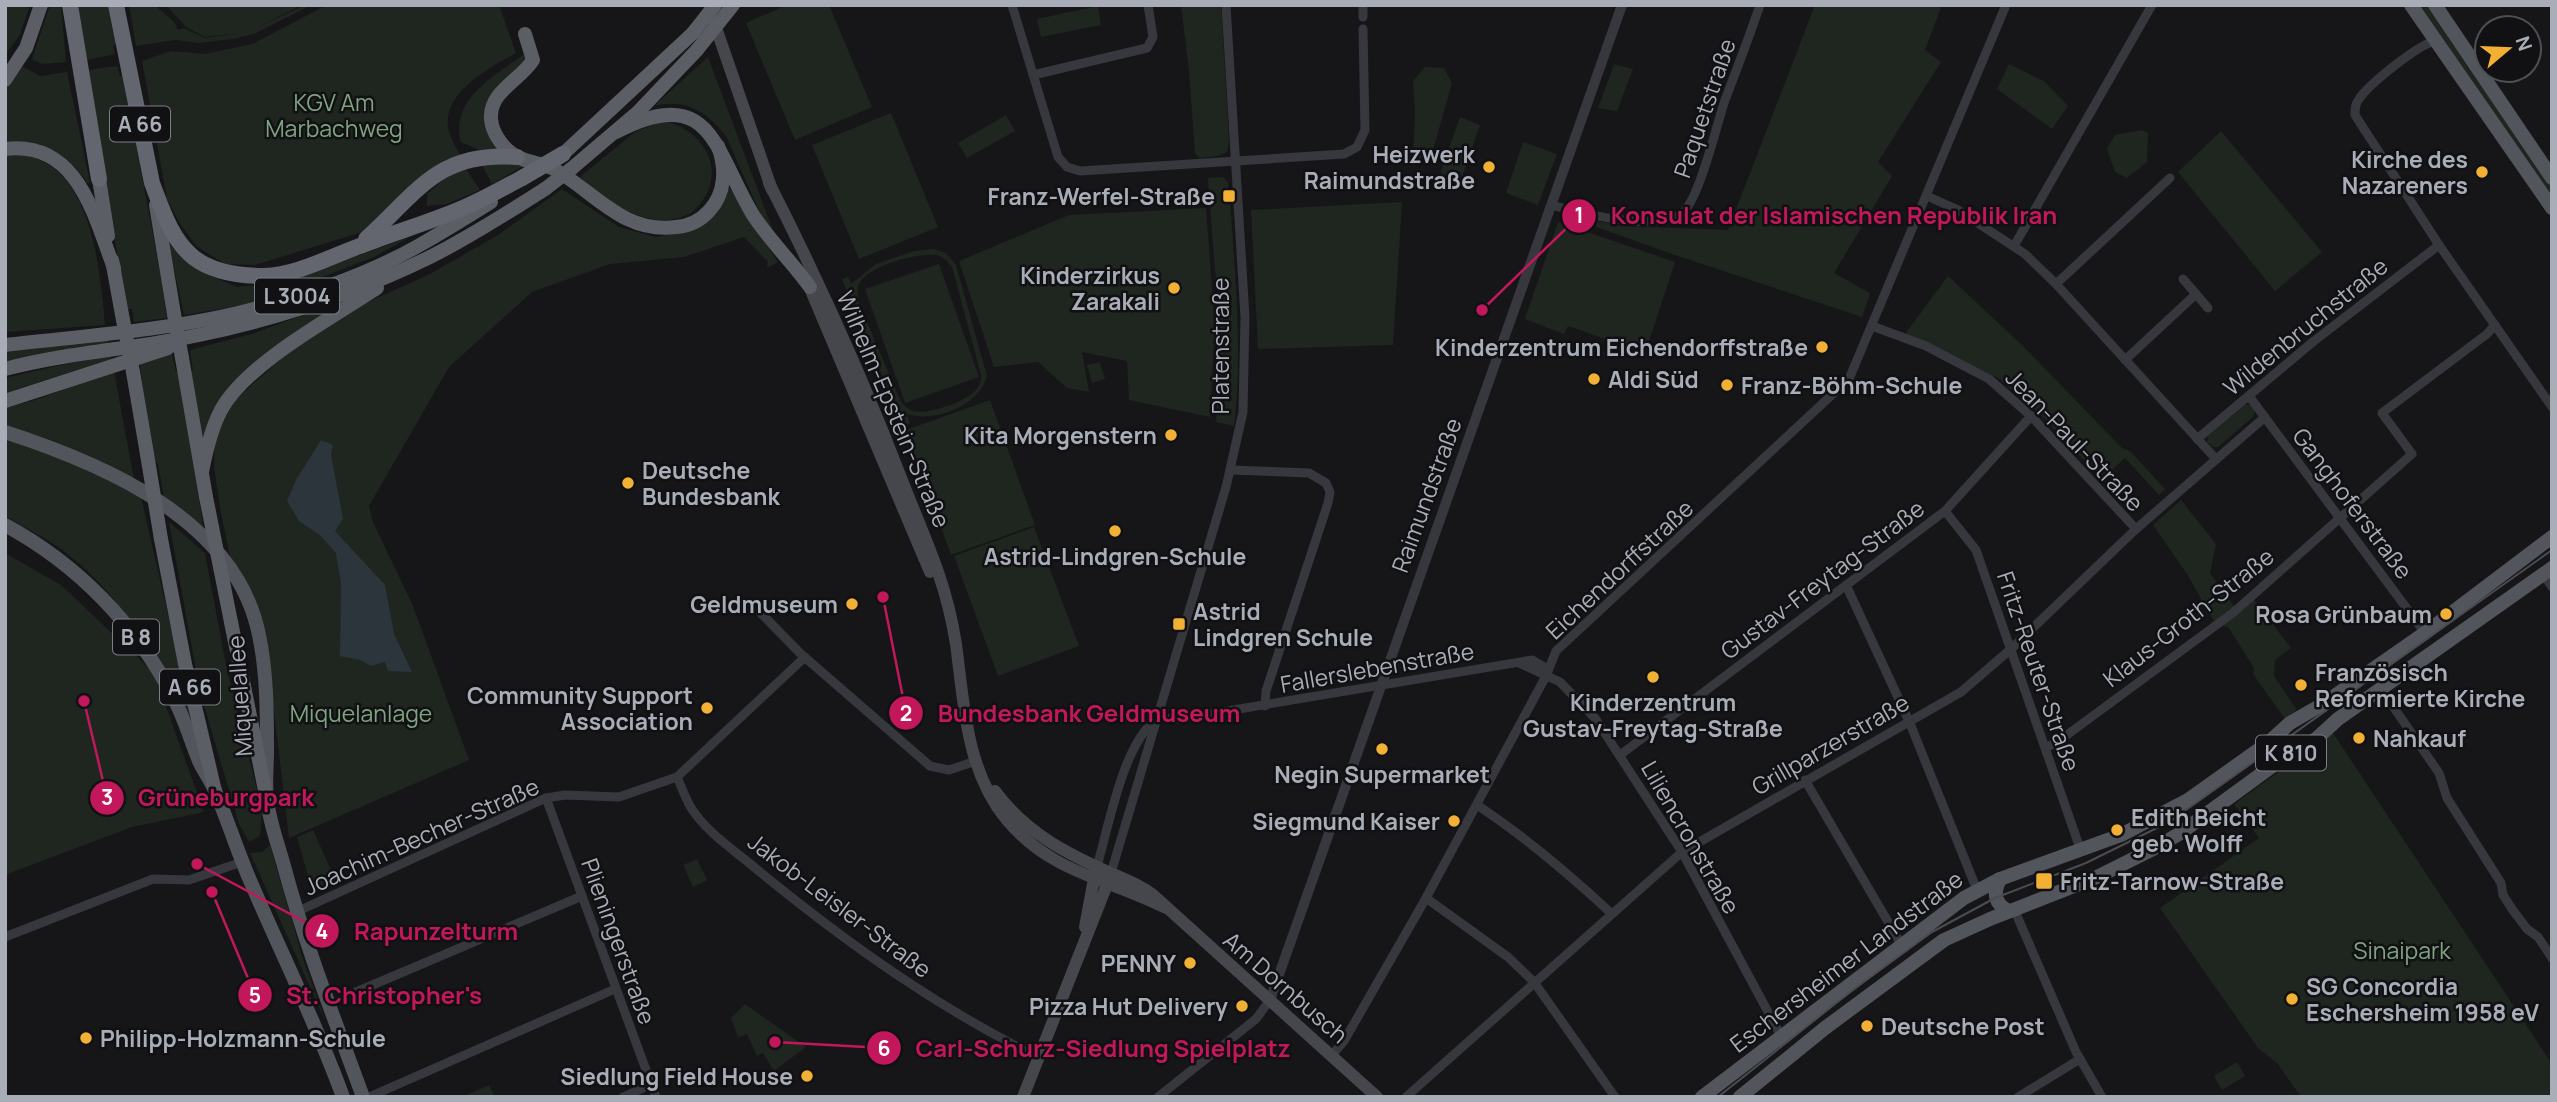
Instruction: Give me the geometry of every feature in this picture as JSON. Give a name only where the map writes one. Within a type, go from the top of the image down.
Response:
[{"type":"highway","points":[[8,76],[26,48],[41,5]]},
{"type":"highway","name":"A 66","points":[[70,5],[161,539],[185,664],[215,791]]},
{"type":"highway","name":"A 66","points":[[116,5],[152,183],[206,498],[267,800]]},
{"type":"highway","points":[[152,183],[170,228],[194,258],[216,269],[237,275],[266,276],[303,268],[465,208],[523,180],[563,154],[694,33],[715,5]]},
{"type":"highway","name":"L 3004","points":[[5,369],[199,335],[313,305],[406,269],[486,226],[545,189],[571,169],[616,132],[659,91],[733,5]]},
{"type":"highway","points":[[517,157],[493,130],[491,112],[500,93],[532,62],[533,56],[525,34]]},
{"type":"highway","points":[[616,132],[650,116],[675,115],[704,128],[718,146],[742,196],[762,228],[810,287]]},
{"type":"highway","points":[[359,246],[436,174],[480,156],[517,157],[553,169],[611,212],[635,224],[670,228],[696,222],[715,204],[720,194],[724,174],[718,146]]},
{"type":"highway","points":[[5,149],[34,150],[56,159],[68,169],[87,196],[114,268]]},
{"type":"highway","name":"L 3004","points":[[5,343],[113,334],[184,324],[240,313],[292,298],[366,270],[416,247],[523,180]]},
{"type":"highway","points":[[202,472],[211,435],[221,410],[254,373],[293,342],[406,269]]},
{"type":"highway","points":[[5,401],[159,352],[199,335]]},
{"type":"main road","name":"Wilhelm-Epstein-Straße","points":[[709,5],[769,183],[932,578],[957,658]]},
{"type":"main road","points":[[2411,5],[2552,208]]},
{"type":"main road","points":[[2435,5],[2552,178]]},
{"type":"main road","name":"Wilhelm-Epstein-Straße","points":[[769,183],[802,247],[872,400],[938,571],[952,621],[968,732],[976,761]]},
{"type":"main road","name":"Miquelallee","points":[[5,432],[62,452],[107,471],[140,489],[198,533],[242,587],[255,618],[264,664],[267,800],[296,912]]},
{"type":"main road","name":"Miquelallee","points":[[5,525],[69,567],[99,595],[130,629],[157,668],[173,696],[199,761],[215,791],[242,862],[320,1037],[343,1097]]},
{"type":"main road","name":"Eschersheimer Landstraße","points":[[1702,1097],[1948,908],[2000,879],[2121,835],[2188,800],[2268,743],[2290,723],[2323,704],[2425,633],[2552,537]]},
{"type":"main road","name":"Eschersheimer Landstraße","points":[[1740,1097],[1834,1021],[1944,940],[2011,910],[2097,877],[2179,834],[2286,756],[2316,739],[2338,719],[2547,571]]},
{"type":"main road","points":[[976,761],[999,796],[1028,828],[1061,850],[1097,866],[1110,879]]},
{"type":"main road","points":[[976,761],[990,798],[1015,828],[1049,858],[1094,880],[1110,879]]},
{"type":"main road","name":"Platenstraße","points":[[1083,943],[1097,866]]},
{"type":"main road","name":"Am Dornbusch","points":[[1110,879],[1147,890],[1377,1097]]},
{"type":"main road","name":"Platenstraße","points":[[1023,1097],[1110,879]]},
{"type":"main road","points":[[2000,879],[1995,888],[1996,898],[1998,903],[2011,910]]},
{"type":"main road","points":[[296,912],[363,1097]]},
{"type":"street","points":[[1012,5],[1058,157],[1063,165],[1073,170],[1344,154],[1357,147],[1365,130],[1363,29]]},
{"type":"street","points":[[1034,75],[1147,48],[1153,37],[1148,5]]},
{"type":"street","name":"Platenstraße","points":[[1110,879],[1231,470],[1243,412],[1246,345],[1226,5]]},
{"type":"street","points":[[1363,5],[1363,17]]},
{"type":"street","name":"Raimundstraße","points":[[1270,1000],[1622,5]]},
{"type":"street","name":"Paquetstraße","points":[[1551,205],[1630,220],[1665,220],[1683,213],[1692,199],[1760,5]]},
{"type":"street","name":"Eichendorffstraße","points":[[1332,1055],[1344,1041],[1426,898],[1546,676],[1556,651],[1849,379],[2006,5]]},
{"type":"street","points":[[2014,246],[2152,5]]},
{"type":"street","points":[[2436,41],[2427,42],[2371,87],[2358,99],[2355,115],[2439,245],[2552,407]]},
{"type":"street","points":[[2056,284],[2170,178]]},
{"type":"street","points":[[1927,196],[1958,210],[2014,246],[2056,284],[2215,458]]},
{"type":"street","name":"Wildenbruchstraße","points":[[2197,439],[2314,341],[2439,245]]},
{"type":"street","points":[[2183,279],[2208,308]]},
{"type":"street","points":[[2125,360],[2196,294]]},
{"type":"street","name":"Klaus-Groth-Straße","points":[[2046,747],[2056,743],[2234,612],[2412,454],[2382,413],[2487,334],[2495,325]]},
{"type":"street","name":"Jean-Paul-Straße","points":[[1872,326],[1927,346],[1989,379],[2031,416],[2136,529]]},
{"type":"street","name":"Ganghoferstraße","points":[[2249,396],[2425,633]]},
{"type":"street","name":"Gustav-Freytag-Straße","points":[[1620,755],[1945,511],[2031,416]]},
{"type":"street","name":"Grillparzerstraße","points":[[1406,1097],[1682,852],[1961,691],[2011,649],[2136,529],[2265,417]]},
{"type":"street","points":[[1231,470],[1309,473],[1326,483],[1330,492],[1266,691],[1265,706]]},
{"type":"street","name":"Fritz-Reuter-Straße","points":[[1945,511],[1976,550],[2081,851]]},
{"type":"street","points":[[2547,571],[2552,587]]},
{"type":"street","points":[[1846,584],[1909,721],[1977,890]]},
{"type":"street","points":[[751,603],[805,657],[930,766],[949,770],[976,761]]},
{"type":"street","name":"Fallerslebenstraße","points":[[1158,718],[1170,720],[1265,706],[1519,663],[1556,651]]},
{"type":"street","name":"Joachim-Becher-Straße","points":[[296,912],[546,798],[565,795],[619,797],[677,777],[805,657]]},
{"type":"street","points":[[1532,660],[1544,667],[1546,676]]},
{"type":"street","points":[[1519,663],[1546,676]]},
{"type":"street","name":"Liliencronstraße","points":[[1546,676],[1560,682],[1595,718],[1620,755],[1682,852],[1781,1036]]},
{"type":"street","points":[[2381,689],[2439,773],[2447,799],[2501,883],[2503,895],[2552,958]]},
{"type":"street","name":"Platenstraße","points":[[1097,866],[1129,760],[1139,738],[1158,718]]},
{"type":"street","name":"Jakob-Leisler-Straße","points":[[677,777],[690,806],[707,827],[784,891],[872,959],[962,1017],[1040,1058]]},
{"type":"street","points":[[1805,780],[1900,944]]},
{"type":"street","name":"Plieningerstraße","points":[[546,798],[656,1097]]},
{"type":"street","points":[[1477,805],[1521,834],[1566,870],[1612,914]]},
{"type":"street","points":[[5,937],[153,879],[189,880],[242,862]]},
{"type":"street","points":[[356,992],[582,896]]},
{"type":"street","points":[[1426,898],[1508,957],[1534,982],[1615,1097]]},
{"type":"street","points":[[2011,910],[2080,1059],[2102,1097]]},
{"type":"street","points":[[369,1097],[615,989]]},
{"type":"street","points":[[1158,1097],[1256,1019],[1270,1000]]},
{"type":"street","points":[[2018,1097],[2080,1059]]},
{"type":"street","points":[[622,1097],[652,1084]]},
{"type":"green space","points":[[5,5],[30,5],[20,35],[5,55]]},
{"type":"green space","points":[[50,5],[61,5],[66,62],[42,64],[32,59]]},
{"type":"green space","points":[[75,5],[108,5],[116,44],[113,46],[115,54],[87,60]]},
{"type":"green space","points":[[129,5],[155,5],[174,22],[178,30],[184,28],[205,38],[239,33],[205,37],[186,27],[166,5],[302,5],[252,30],[305,5],[311,5],[254,34],[233,39],[199,43],[175,40],[136,46]]},
{"type":"green space","name":"KGV Am Marbachweg","points":[[327,5],[499,5],[516,53],[482,73],[453,103],[448,114],[448,127],[462,158],[387,210],[362,232],[255,265],[225,264],[196,246],[167,199],[142,61],[171,51],[205,54],[252,44]]},
{"type":"green space","points":[[787,5],[829,5],[872,107],[795,140],[746,23]]},
{"type":"green space","points":[[1181,5],[1221,5],[1229,141],[1227,152],[1218,156],[1199,158],[1195,153]]},
{"type":"green space","points":[[1815,5],[1942,5],[1925,50],[1941,62],[1878,162],[1892,176],[1834,273],[1870,293],[1862,317],[1563,215],[1623,226],[1728,230]]},
{"type":"green space","points":[[2417,5],[2430,5],[2473,68],[2473,84],[2484,84],[2552,183],[2552,201]]},
{"type":"green space","points":[[1098,6],[1101,25],[1041,37],[1037,19]]},
{"type":"green space","points":[[527,52],[528,57],[489,109],[507,152],[486,153],[461,142],[459,126],[462,112],[469,100],[490,79]]},
{"type":"green space","points":[[708,57],[775,236],[768,231],[726,136],[719,127],[703,114],[686,106],[654,106]]},
{"type":"green space","points":[[1614,64],[1633,69],[1617,111],[1598,108]]},
{"type":"green space","points":[[2009,64],[2044,81],[2068,106],[2052,129],[1997,89]]},
{"type":"green space","points":[[22,66],[40,76],[67,72],[90,183],[52,150],[30,143],[5,142],[5,88]]},
{"type":"green space","points":[[117,66],[122,76],[167,318],[134,322],[132,309],[127,309],[86,77],[89,70]]},
{"type":"green space","points":[[1425,67],[1444,68],[1452,83],[1429,164],[1413,160],[1413,81]]},
{"type":"green space","points":[[891,113],[938,227],[859,259],[812,145]]},
{"type":"green space","points":[[1006,115],[1015,131],[967,158],[958,143]]},
{"type":"green space","points":[[1460,117],[1480,125],[1460,183],[1441,176],[1441,171]]},
{"type":"green space","points":[[662,121],[675,124],[698,139],[710,161],[710,187],[691,213],[673,219],[643,217],[602,196],[580,177],[635,132]]},
{"type":"green space","points":[[2142,130],[2148,133],[2147,162],[2127,178],[2115,172],[2107,149],[2115,135]]},
{"type":"green space","points":[[2221,131],[2322,252],[2275,291],[2178,172]]},
{"type":"green space","points":[[1523,142],[1557,154],[1538,205],[1506,193]]},
{"type":"green space","points":[[5,155],[32,157],[52,167],[68,183],[81,204],[96,253],[105,325],[5,332]]},
{"type":"green space","points":[[480,161],[527,164],[492,184]]},
{"type":"green space","points":[[466,169],[480,190],[447,204],[427,206],[427,194],[448,176]]},
{"type":"green space","points":[[1223,177],[1228,183],[1230,201],[1237,313],[1238,369],[1234,426],[1216,422],[1221,349],[1208,178]]},
{"type":"green space","name":"Miquelanlage","points":[[727,184],[778,262],[767,268],[768,262],[744,237],[684,257],[610,264],[532,292],[449,367],[369,506],[373,522],[413,606],[469,760],[289,838],[273,702],[230,556],[220,508],[214,466],[215,438],[221,420],[236,399],[292,349],[357,307],[430,274],[498,235],[562,189],[619,227],[656,237],[688,231]]},
{"type":"green space","points":[[1402,202],[1393,345],[1258,349],[1251,210]]},
{"type":"green space","points":[[1206,208],[1216,341],[1212,342],[1210,417],[1129,400],[1127,361],[1082,352],[1089,392],[1067,388],[1038,362],[994,367],[959,261],[1069,215]]},
{"type":"green space","points":[[1558,222],[1675,262],[1645,353],[1568,326],[1564,334],[1525,319]]},
{"type":"green space","points":[[166,231],[183,256],[204,273],[237,287],[285,282],[410,237],[374,257],[256,303],[184,315]]},
{"type":"green space","points":[[933,249],[946,253],[956,265],[987,376],[982,387],[966,404],[943,414],[907,414],[910,424],[903,426],[842,279],[848,277],[851,284],[876,264],[914,251]],"holes":[[[937,255],[952,267],[981,375],[980,381],[971,395],[955,403],[928,411],[913,411],[904,405],[898,395],[858,301],[858,286],[864,277],[873,271],[906,258]]]},
{"type":"green space","points":[[939,264],[979,377],[905,403],[865,289]]},
{"type":"green space","points":[[1948,276],[2022,345],[2122,448],[2130,451],[2165,489],[2159,495],[2125,458],[2102,479],[2039,413],[1998,378],[1905,334]]},
{"type":"green space","points":[[362,293],[256,367],[206,438],[201,438],[190,370],[193,371],[190,350],[255,333]]},
{"type":"green space","points":[[108,339],[108,343],[5,362],[5,350]]},
{"type":"green space","points":[[110,354],[111,359],[5,393],[5,378]]},
{"type":"green space","points":[[172,354],[176,372],[179,372],[204,532],[164,497],[140,382],[140,364]]},
{"type":"green space","points":[[1100,362],[1105,379],[1092,383],[1087,365]]},
{"type":"green space","points":[[114,371],[134,480],[54,441],[5,425],[5,408]]},
{"type":"green space","points":[[990,400],[1035,525],[951,555],[906,430]]},
{"type":"green space","points":[[2245,405],[2250,405],[2255,411],[2253,417],[2218,447],[2207,442],[2208,436]]},
{"type":"green space","points":[[5,438],[88,469],[141,497],[191,715],[188,716],[136,630],[106,591],[63,550],[5,516]]},
{"type":"green space","points":[[2181,500],[2216,544],[2210,573],[2239,613],[2254,600],[2291,648],[2275,660],[2274,676],[2297,710],[2285,719],[2253,674],[2254,668],[2229,628],[2214,621],[2187,574],[2153,525]]},
{"type":"green space","points":[[169,522],[205,553],[227,670],[262,809],[260,836],[249,842],[239,824],[200,692]]},
{"type":"green space","points":[[1034,527],[1079,646],[998,676],[954,556]]},
{"type":"green space","points":[[5,553],[61,585],[154,673],[204,812],[132,827],[5,875]]},
{"type":"green space","name":"Sinaipark","points":[[2333,733],[2552,1064],[2552,1097],[2301,1097],[2277,1063],[2258,1048],[2160,908],[2259,838],[2234,804]]},
{"type":"green space","points":[[313,830],[335,879],[312,890],[297,837]]},
{"type":"green space","points":[[270,845],[303,959],[327,1025],[250,853],[262,852]]},
{"type":"green space","points":[[697,859],[707,880],[693,887],[683,865]]},
{"type":"green space","points":[[745,1004],[806,1047],[774,1071],[763,1053],[757,1056],[747,1034],[738,1037],[731,1018]]},
{"type":"green space","points":[[2237,1062],[2245,1076],[2222,1090],[2214,1076]]},
{"type":"green space","points":[[489,1085],[495,1097],[462,1097]]},
{"type":"shaded area","points":[[321,440],[333,445],[331,455],[343,519],[335,531],[385,585],[394,634],[412,672],[388,671],[385,662],[371,666],[360,660],[340,656],[341,584],[336,553],[321,536],[299,521],[287,501],[296,480]]},
{"type":"tram line","points":[[1718,1097],[1850,992],[1932,932],[1995,898],[2086,863],[2169,822],[2552,550]]},
{"type":"place","name":"Heizwerk Raimundstraße","points":[[1489,167]]},
{"type":"place","name":"Kirche des Nazareners","points":[[2482,172]]},
{"type":"place","name":"Franz-Werfel-Straße","points":[[1229,196]]},
{"type":"place","name":"Kinderzirkus Zarakali","points":[[1174,288]]},
{"type":"place","name":"Konsulat der Islamischen Republik Iran","points":[[1482,310]]},
{"type":"place","name":"Kinderzentrum Eichendorffstraße","points":[[1822,347]]},
{"type":"place","name":"Aldi Süd","points":[[1594,379]]},
{"type":"place","name":"Franz-Böhm-Schule","points":[[1727,385]]},
{"type":"place","name":"Kita Morgenstern","points":[[1171,435]]},
{"type":"place","name":"Deutsche Bundesbank","points":[[628,483]]},
{"type":"place","name":"Astrid-Lindgren-Schule","points":[[1115,531]]},
{"type":"place","name":"Bundesbank Geldmuseum","points":[[883,597]]},
{"type":"place","name":"Geldmuseum","points":[[852,604]]},
{"type":"place","name":"Rosa Grünbaum","points":[[2446,614]]},
{"type":"place","name":"Astrid Lindgren Schule","points":[[1179,624]]},
{"type":"place","name":"Kinderzentrum Gustav-Freytag-Straße","points":[[1653,677]]},
{"type":"place","name":"Französisch Reformierte Kirche","points":[[2301,685]]},
{"type":"place","name":"Grüneburgpark","points":[[84,701]]},
{"type":"place","name":"Community Support Association","points":[[707,708]]},
{"type":"place","name":"Nahkauf","points":[[2359,738]]},
{"type":"place","name":"Negin Supermarket","points":[[1382,749]]},
{"type":"place","name":"Siegmund Kaiser","points":[[1454,821]]},
{"type":"place","name":"Edith Beicht geb. Wolff","points":[[2117,830]]},
{"type":"place","name":"Rapunzelturm","points":[[197,864]]},
{"type":"place","name":"Fritz-Tarnow-Straße","points":[[2044,881]]},
{"type":"place","name":"St. Christopher's","points":[[212,892]]},
{"type":"place","name":"PENNY","points":[[1190,963]]},
{"type":"place","name":"SG Concordia Eschersheim 1958 eV","points":[[2292,999]]},
{"type":"place","name":"Pizza Hut Delivery","points":[[1242,1006]]},
{"type":"place","name":"Deutsche Post","points":[[1867,1026]]},
{"type":"place","name":"Philipp-Holzmann-Schule","points":[[86,1038]]},
{"type":"place","name":"Carl-Schurz-Siedlung Spielplatz","points":[[775,1042]]},
{"type":"place","name":"Siedlung Field House","points":[[807,1076]]}]
